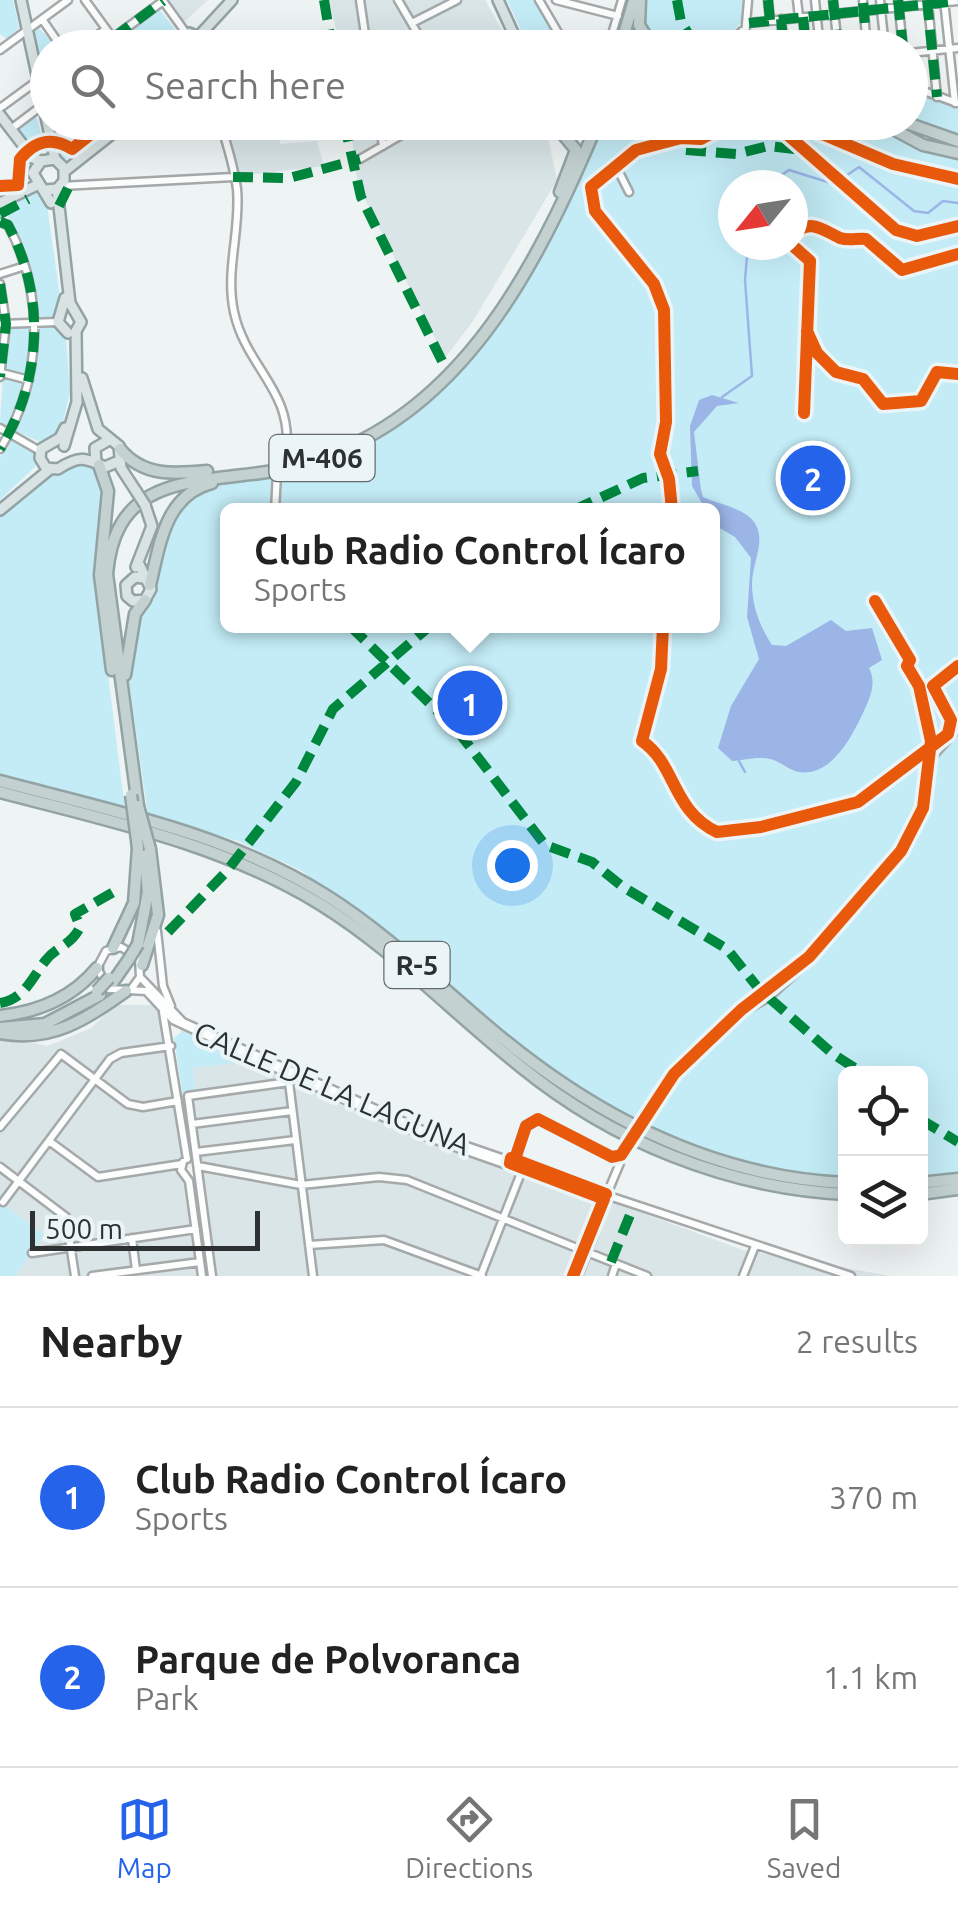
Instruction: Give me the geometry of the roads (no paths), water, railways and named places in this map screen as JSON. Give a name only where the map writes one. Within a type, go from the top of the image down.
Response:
[{"type":"highway","points":[[629,30],[638,0]]},
{"type":"highway","points":[[638,0],[642,30]]},
{"type":"highway","points":[[928,130],[958,141]]},
{"type":"highway","name":"M-406","points":[[552,212],[576,150],[568,140]]},
{"type":"highway","name":"M-406","points":[[141,971],[158,915],[122,723],[103,570],[112,532],[133,503],[159,484],[183,476],[282,465],[325,452],[406,409],[463,356],[552,212],[587,140]]},
{"type":"highway","name":"M-406","points":[[147,582],[166,522],[184,496],[206,484],[277,474],[326,457],[410,412],[466,358],[539,246],[587,140]]},
{"type":"highway","points":[[912,140],[956,154]]},
{"type":"highway","name":"M-406","points":[[120,455],[156,471],[228,472]]},
{"type":"highway","name":"M-406","points":[[136,798],[108,574],[111,550],[124,520],[148,496],[172,484],[277,470],[326,457]]},
{"type":"highway","points":[[102,465],[108,502],[101,552],[102,606],[122,723]]},
{"type":"highway","points":[[131,751],[126,666],[135,614],[145,600]]},
{"type":"highway","name":"R-5","points":[[0,782],[182,829],[281,868],[376,930],[532,1062],[611,1115],[682,1149],[787,1178],[838,1182]]},
{"type":"highway","name":"R-5","points":[[0,792],[153,832],[246,864],[323,905],[371,939],[547,1088],[637,1141],[736,1176],[838,1193]]},
{"type":"highway","name":"M-406","points":[[0,1025],[45,1024],[99,993],[111,980],[135,942],[142,906],[144,849]]},
{"type":"highway","name":"M-406","points":[[114,948],[134,903],[144,849]]},
{"type":"highway","points":[[246,864],[268,879]]},
{"type":"highway","points":[[0,1025],[77,988],[97,968]]},
{"type":"highway","points":[[0,1025],[27,1036],[66,1030],[98,1014],[129,989]]},
{"type":"highway","points":[[448,1010],[468,1022]]},
{"type":"highway","points":[[514,1044],[532,1062]]},
{"type":"highway","points":[[928,1182],[958,1180]]},
{"type":"highway","points":[[928,1193],[958,1189]]},
{"type":"main road","points":[[19,0],[30,44]]},
{"type":"main road","points":[[197,30],[229,0]]},
{"type":"main road","points":[[501,0],[514,30]]},
{"type":"main road","points":[[0,119],[7,132],[59,187]]},
{"type":"main road","points":[[44,140],[44,170],[65,314],[98,429],[120,455],[126,476],[146,505],[152,526],[125,588],[127,596],[137,602],[145,600],[147,582],[138,562]]},
{"type":"main road","points":[[0,201],[44,170],[100,140]]},
{"type":"main road","points":[[65,314],[70,303],[59,187],[66,172],[103,140]]},
{"type":"main road","points":[[44,170],[66,172]]},
{"type":"main road","points":[[65,314],[81,318],[72,332],[72,401],[62,446],[66,462]]},
{"type":"main road","points":[[62,446],[77,402],[78,356]]},
{"type":"main road","points":[[39,451],[62,446],[84,452],[109,440]]},
{"type":"main road","points":[[94,448],[102,465]]},
{"type":"main road","points":[[39,451],[50,469]]},
{"type":"main road","points":[[0,507],[34,476],[39,451]]},
{"type":"main road","points":[[102,465],[120,455]]},
{"type":"main road","points":[[0,507],[50,469],[66,462],[88,457],[126,476]]},
{"type":"main road","points":[[131,578],[147,582]]},
{"type":"street","points":[[1,47],[68,0]]},
{"type":"street","points":[[85,0],[106,29]]},
{"type":"street","points":[[123,30],[162,0],[181,30]]},
{"type":"street","points":[[360,0],[364,30]]},
{"type":"street","points":[[398,0],[416,30]]},
{"type":"street","points":[[412,23],[457,0]]},
{"type":"street","points":[[538,0],[556,30]]},
{"type":"street","points":[[547,14],[554,0],[580,3],[618,16]]},
{"type":"street","points":[[614,30],[622,0]]},
{"type":"street","points":[[746,30],[748,0]]},
{"type":"street","points":[[768,0],[770,20]]},
{"type":"street","points":[[797,0],[803,30]]},
{"type":"street","points":[[815,0],[818,30]]},
{"type":"street","points":[[833,0],[836,30]]},
{"type":"street","points":[[863,0],[866,30]]},
{"type":"street","points":[[928,93],[957,103],[954,48],[944,1]]},
{"type":"street","points":[[741,30],[747,24],[864,11],[880,4],[958,1]]},
{"type":"street","points":[[928,2],[937,97]]},
{"type":"street","points":[[880,4],[883,30]]},
{"type":"street","points":[[898,4],[901,30]]},
{"type":"street","points":[[42,19],[50,30]]},
{"type":"street","points":[[781,19],[782,30]]},
{"type":"street","points":[[928,51],[954,48]]},
{"type":"street","points":[[0,108],[30,86]]},
{"type":"street","points":[[7,132],[30,115]]},
{"type":"street","points":[[224,140],[237,187],[230,258],[233,310],[247,351],[282,400],[289,426],[286,452]]},
{"type":"street","points":[[382,140],[383,146]]},
{"type":"street","points":[[360,159],[393,140]]},
{"type":"street","points":[[661,144],[663,140]]},
{"type":"street","points":[[629,192],[620,175],[621,162],[636,150],[675,140]]},
{"type":"street","points":[[59,187],[232,175]]},
{"type":"street","points":[[0,222],[8,226],[25,266],[35,323],[30,380],[0,449]]},
{"type":"street","points":[[0,274],[25,266]]},
{"type":"street","points":[[0,284],[0,374],[30,380]]},
{"type":"street","points":[[3,324],[35,323],[65,314]]},
{"type":"street","points":[[0,428],[39,451]]},
{"type":"street","points":[[275,503],[277,474]]},
{"type":"street","points":[[310,1245],[384,1240],[481,1276],[521,1167],[528,1129],[538,1122],[616,1160],[625,1154],[647,1113],[688,1062],[810,960],[904,851],[925,811],[932,757],[958,728]]},
{"type":"street","points":[[158,915],[165,994],[176,1014],[194,1026]]},
{"type":"street","points":[[194,1026],[177,1018],[158,998],[103,984],[97,968],[102,956],[114,948],[128,948],[141,971],[158,998],[173,1020],[178,1102],[212,1276]]},
{"type":"street","points":[[129,989],[141,971]]},
{"type":"street","points":[[158,998],[172,1042]]},
{"type":"street","name":"CALLE DE LA LAGUNA","points":[[173,1020],[294,1079],[428,1137],[607,1200],[844,1276]]},
{"type":"street","name":"CALLE DE LA LAGUNA","points":[[194,1026],[429,1132],[607,1200]]},
{"type":"street","points":[[3,1202],[117,1054],[172,1042],[184,1029],[203,1035]]},
{"type":"street","points":[[0,1127],[56,1056],[64,1055],[137,1106],[178,1102]]},
{"type":"street","points":[[202,1276],[188,1176],[192,1124],[188,1096],[310,1077]]},
{"type":"street","points":[[294,1079],[289,1091],[313,1276]]},
{"type":"street","points":[[192,1124],[292,1111]]},
{"type":"street","points":[[49,1141],[98,1177],[295,1140]]},
{"type":"street","points":[[188,1176],[192,1162]]},
{"type":"street","points":[[192,1162],[301,1185],[379,1177],[406,1180],[645,1276]]},
{"type":"street","points":[[575,1276],[620,1163]]},
{"type":"street","points":[[0,1168],[66,1216],[75,1276]]},
{"type":"street","points":[[32,1253],[196,1229]]},
{"type":"street","points":[[132,1238],[136,1270]]},
{"type":"street","points":[[743,1276],[754,1248]]},
{"type":"street","name":"CALLE DE LA LAGUNA","points":[[754,1248],[851,1276]]},
{"type":"street","points":[[92,1276],[200,1262]]},
{"type":"street","points":[[612,1276],[616,1264]]},
{"type":"water","points":[[712,395],[739,403],[717,406],[694,432],[703,497],[719,503],[702,503],[692,486],[690,426],[699,400]]},
{"type":"water","points":[[720,503],[748,516],[758,531],[752,592],[772,645],[786,646],[831,620],[846,631],[872,628],[882,660],[869,668],[870,696],[846,744],[830,762],[810,772],[795,771],[765,758],[732,761],[718,748],[731,706],[759,659],[747,617],[751,558],[735,537],[720,528]]},
{"type":"waterway","points":[[808,176],[834,184],[859,167],[914,211],[928,213],[943,201],[958,203]]},
{"type":"waterway","points":[[722,397],[752,376],[747,260]]},
{"type":"waterway","points":[[739,761],[745,772]]},
{"type":"place","name":"Parque de Polvoranca","points":[[813,478]]},
{"type":"place","name":"Club Radio Control Ícaro","points":[[470,703]]}]
